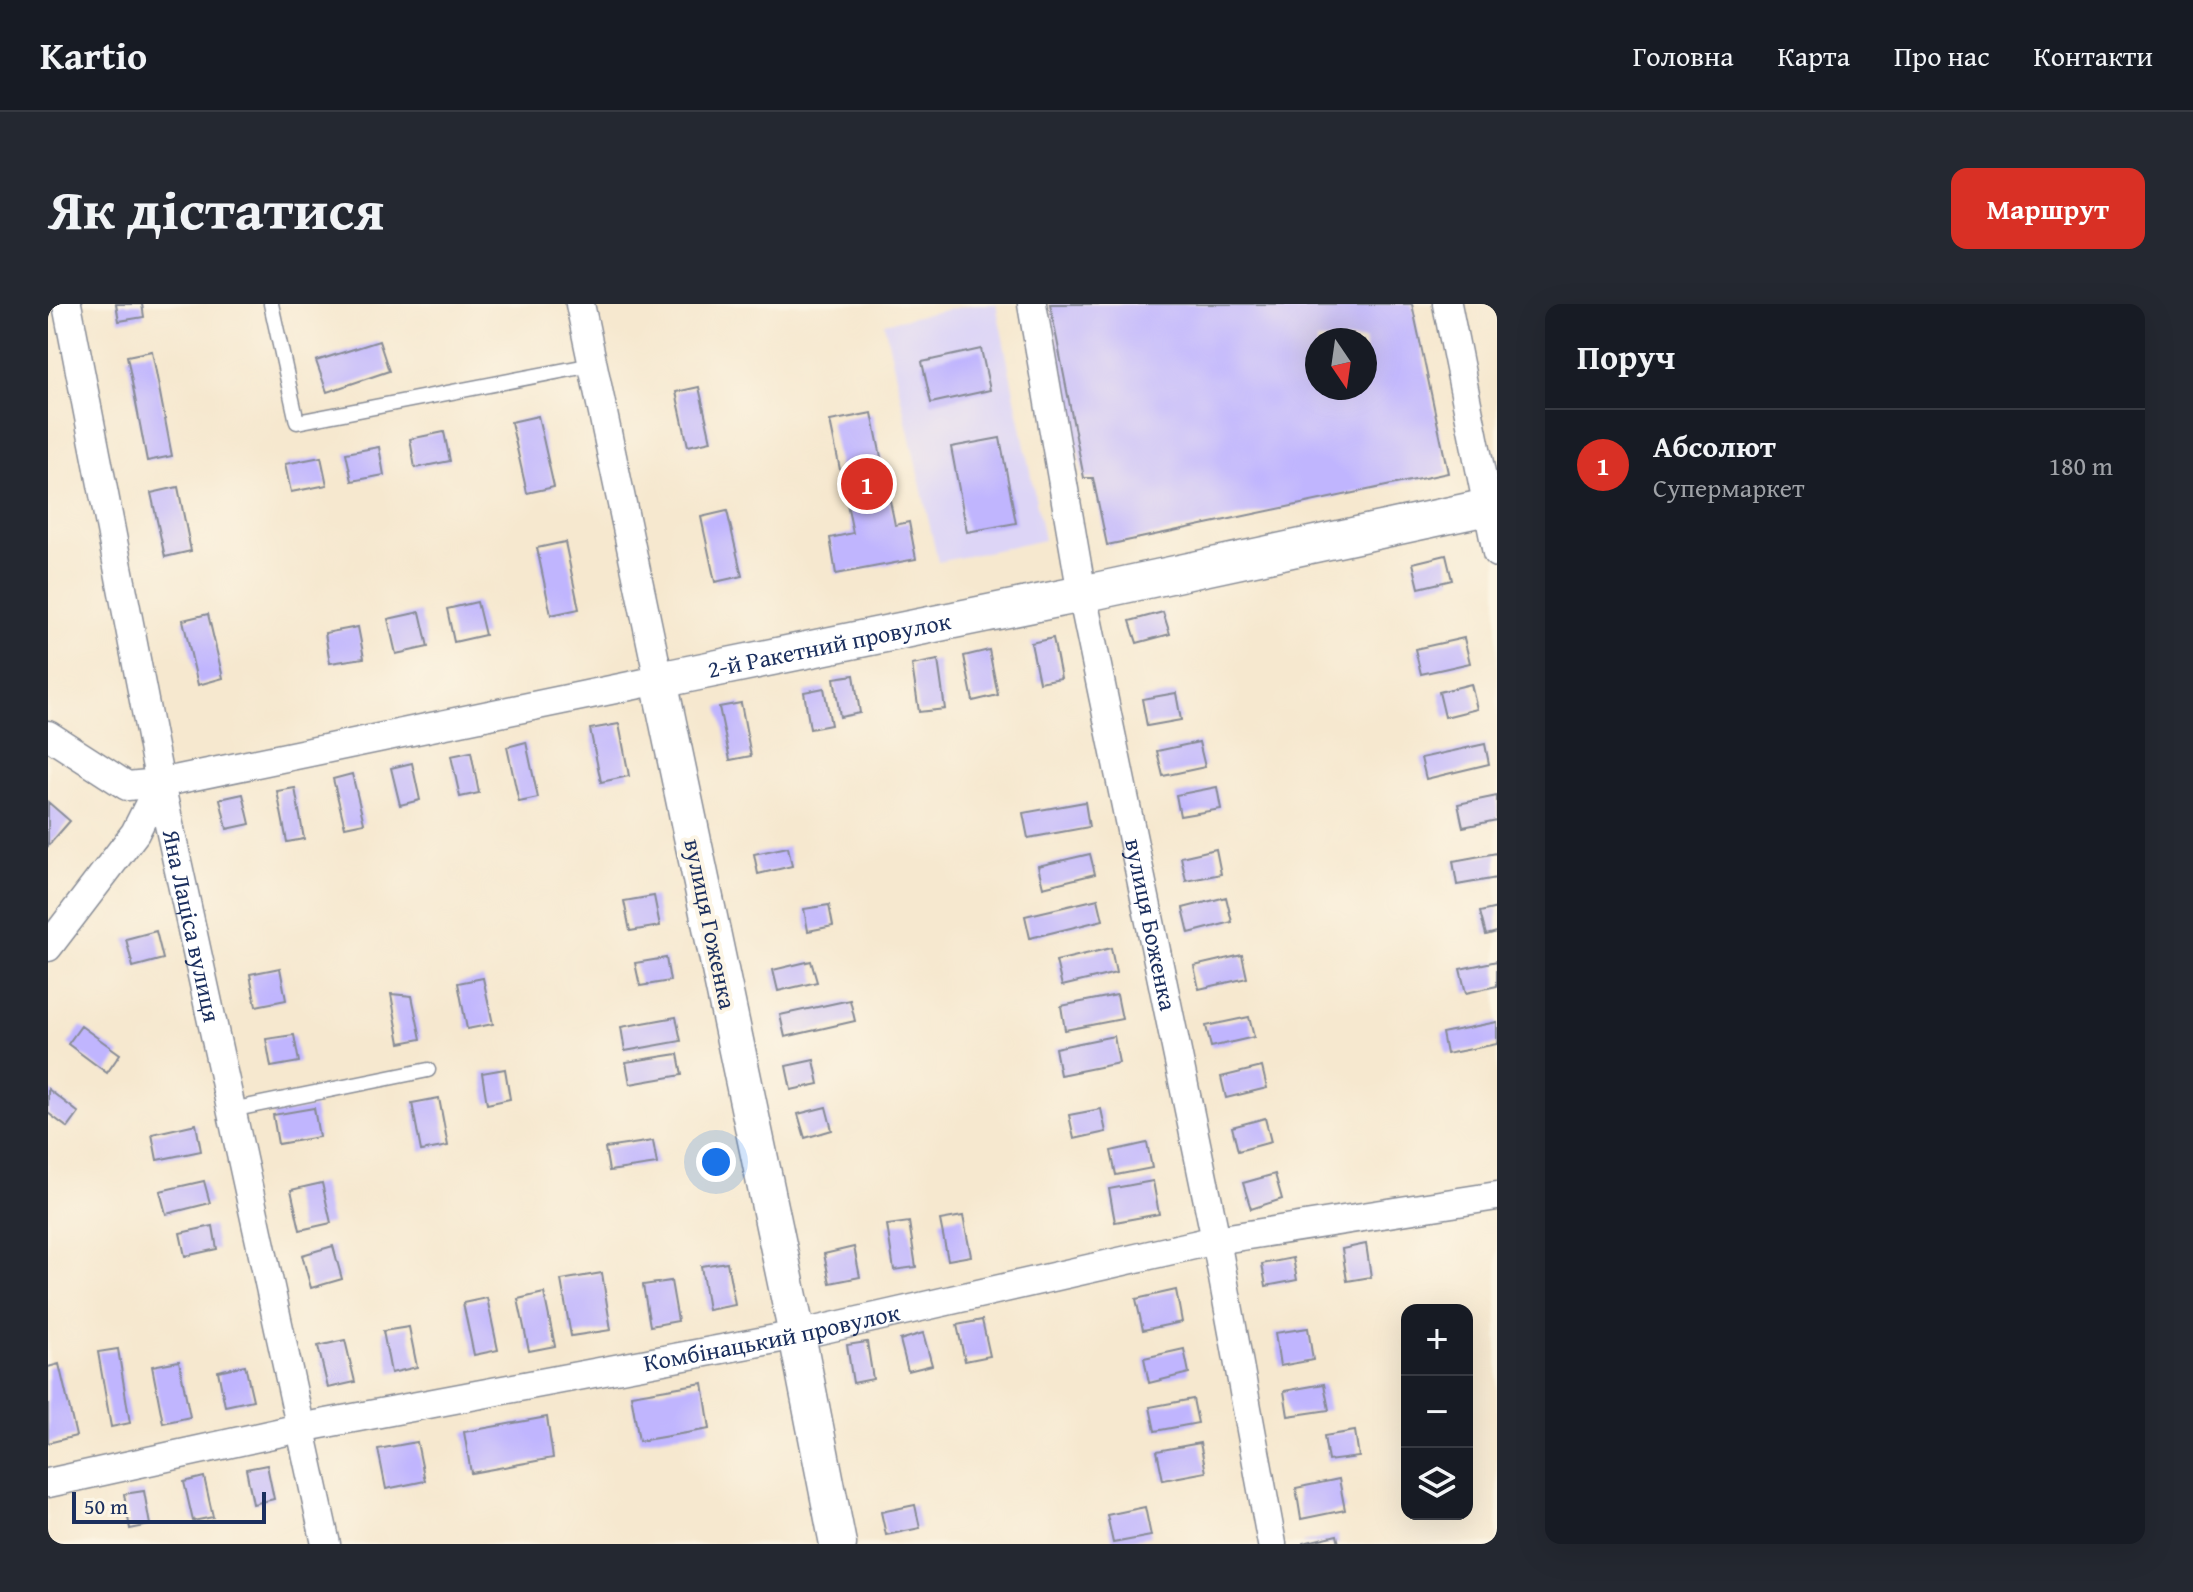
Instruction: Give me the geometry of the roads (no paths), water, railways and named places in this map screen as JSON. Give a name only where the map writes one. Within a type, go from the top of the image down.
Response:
[{"type":"street","name":"Яна Лаціса вулиця","points":[[67,304],[160,783],[326,1544]]},
{"type":"street","name":"вулиця Гоженка","points":[[580,304],[797,1335],[838,1544]]},
{"type":"street","name":"вулиця Боженка","points":[[1032,304],[1082,594],[1216,1240],[1272,1544]]},
{"type":"street","points":[[1447,304],[1492,506],[1497,553]]},
{"type":"street","name":"2-й Ракетний провулок","points":[[48,735],[127,786],[160,783],[1082,594],[1492,506]]},
{"type":"street","points":[[48,947],[135,833],[160,783]]},
{"type":"street","name":"Комбінацький провулок","points":[[48,1483],[300,1428],[797,1335],[1216,1240],[1497,1196]]},
{"type":"lane","points":[[271,304],[297,422],[592,365]]},
{"type":"lane","points":[[231,1110],[428,1070]]},
{"type":"place","name":"Абсолют","points":[[867,484]]}]
